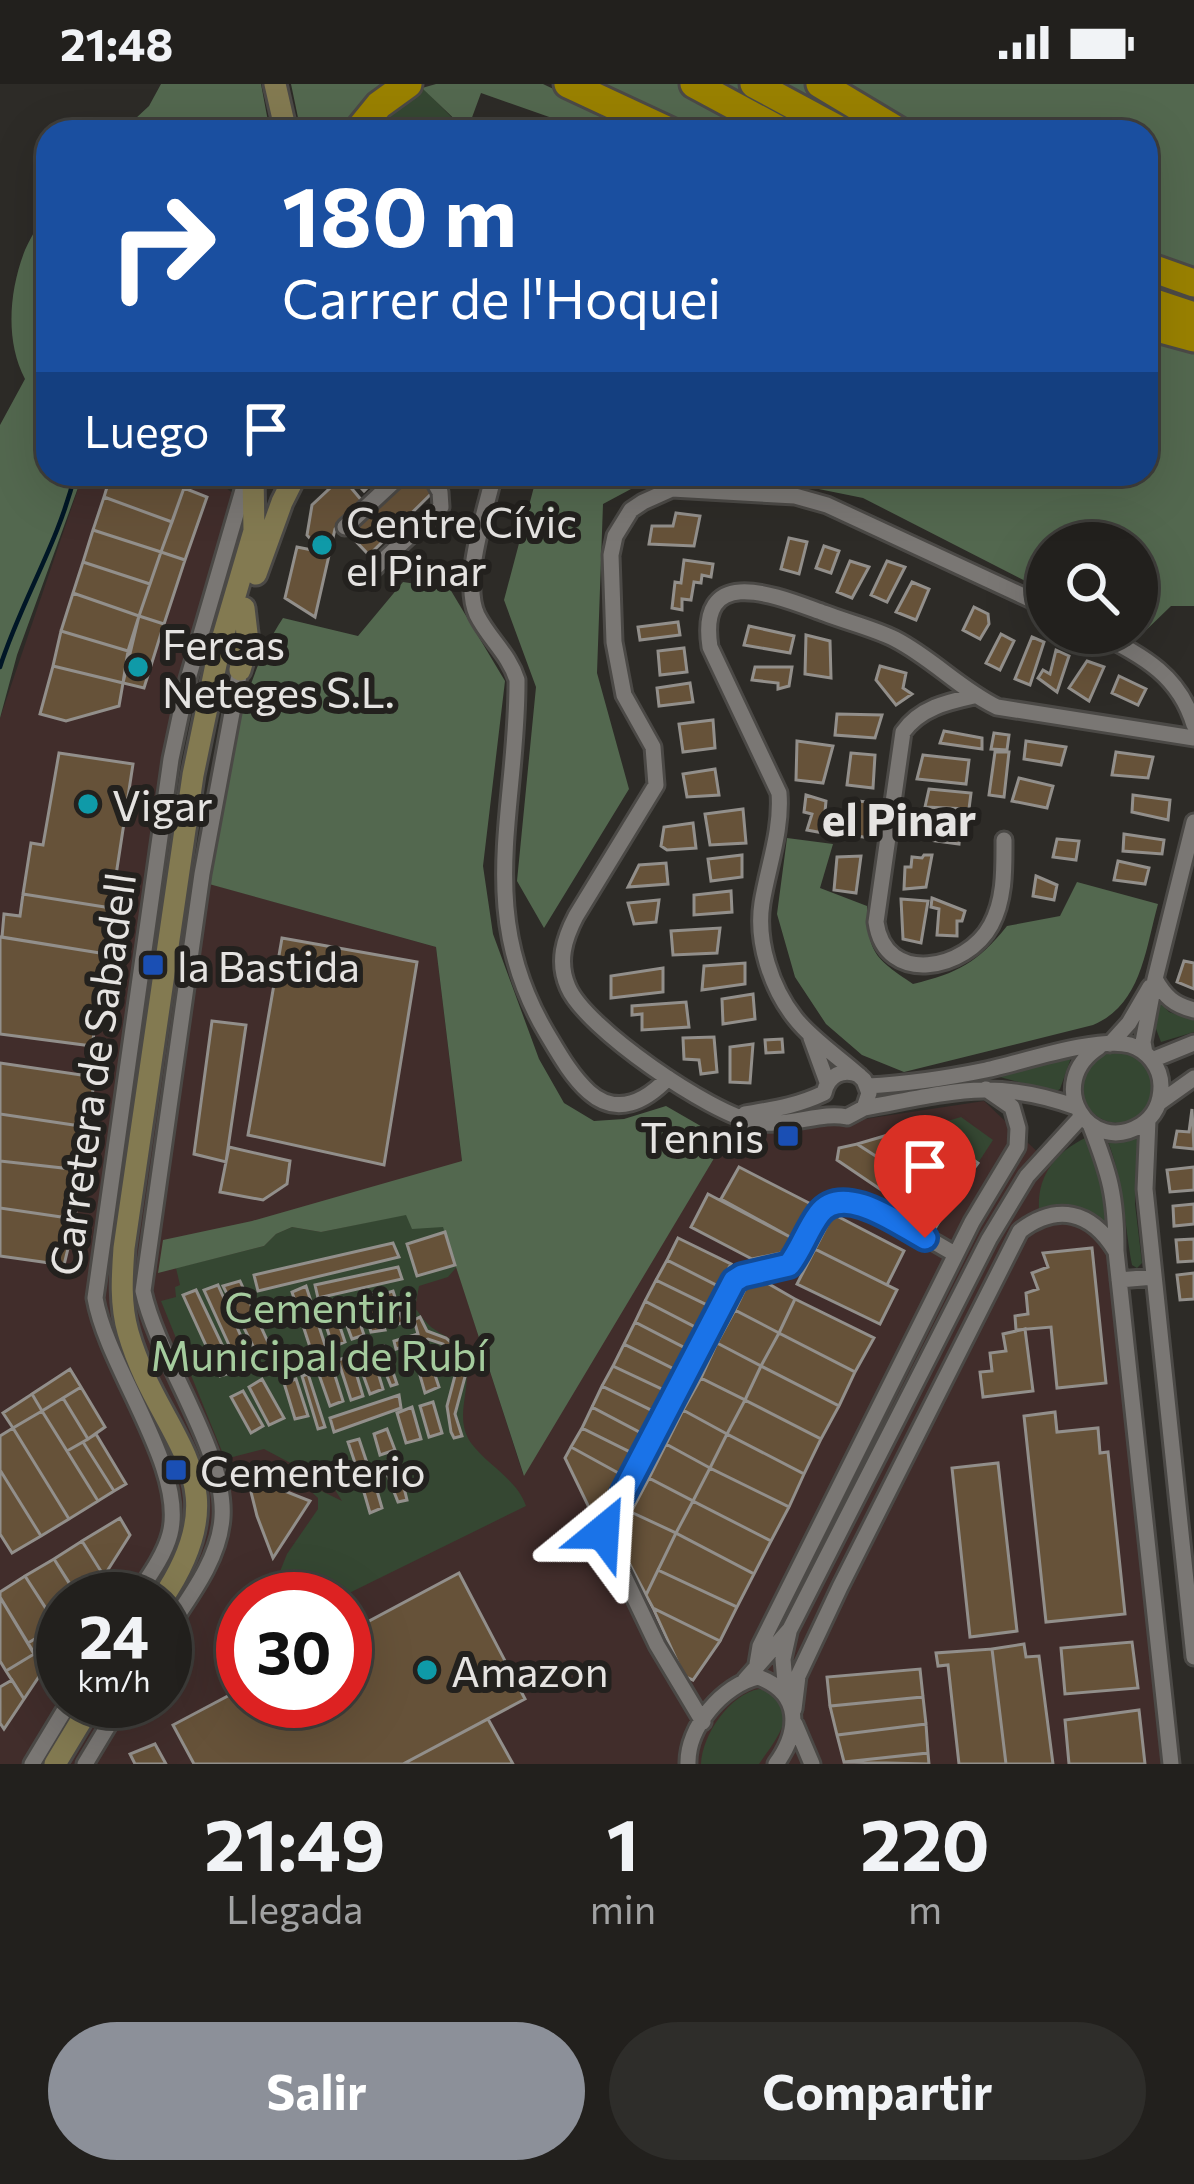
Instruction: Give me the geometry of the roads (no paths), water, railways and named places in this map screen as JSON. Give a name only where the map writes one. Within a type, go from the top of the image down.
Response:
[{"type":"highway","points":[[367,120],[408,84]]},
{"type":"highway","points":[[568,84],[644,120]]},
{"type":"highway","points":[[694,84],[761,120]]},
{"type":"highway","points":[[754,84],[821,120]]},
{"type":"highway","points":[[820,84],[880,120]]},
{"type":"highway","points":[[1158,270],[1194,283]]},
{"type":"highway","points":[[1158,304],[1194,316]]},
{"type":"highway","points":[[1158,328],[1194,338]]},
{"type":"main road","points":[[275,84],[283,120]]},
{"type":"main road","points":[[176,1572],[191,1545],[197,1505],[181,1445],[128,1332],[123,1270],[193,775],[218,650],[254,531],[253,486]]},
{"type":"main road","points":[[214,681],[289,486]]},
{"type":"main road","points":[[240,670],[248,642],[244,608]]},
{"type":"main road","points":[[55,1764],[76,1728]]},
{"type":"street","name":"Carretera de Sabadell","points":[[149,1572],[170,1536],[172,1515],[160,1458],[99,1326],[94,1298],[171,759],[188,680],[247,486]]},
{"type":"street","points":[[345,527],[389,486]]},
{"type":"street","points":[[365,577],[441,507],[437,486]]},
{"type":"street","points":[[492,486],[471,587],[475,611],[508,657],[518,680],[502,868],[515,959],[535,1013],[587,1090],[613,1105],[628,1105],[643,1101],[668,1078]]},
{"type":"street","points":[[1026,598],[856,515],[795,496],[672,489],[631,510],[615,536],[611,555],[614,642],[624,695],[653,747],[656,785],[565,937],[562,966],[566,985],[587,1015],[668,1078],[736,1116],[793,1124],[983,1087],[1033,1093],[1114,1132],[1138,1127],[1159,1103],[1194,1078]]},
{"type":"street","points":[[865,1108],[863,1081],[794,1017],[773,980],[763,948],[761,909],[781,819],[779,793],[710,647],[706,623],[715,608],[730,594],[761,590],[894,639],[997,707],[1194,737]]},
{"type":"street","points":[[1134,654],[1175,683],[1194,725]]},
{"type":"street","name":"Carretera de Sabadell","points":[[192,1592],[222,1518],[212,1464],[151,1325],[143,1291],[199,893],[240,670]]},
{"type":"street","points":[[974,696],[941,703],[912,719],[903,732],[876,922],[883,944],[914,965],[932,967],[975,946],[999,907],[1004,840]]},
{"type":"street","points":[[1159,1103],[1159,1073],[1143,1042],[1194,822]]},
{"type":"street","points":[[1155,979],[1164,995],[1194,1010]]},
{"type":"street","points":[[1155,979],[1129,1023],[1078,1066],[1072,1094],[1109,1168],[1116,1197],[1116,1251],[1171,1764]]},
{"type":"street","points":[[807,1030],[826,1087],[826,1104],[834,1113]]},
{"type":"street","points":[[736,1116],[786,1109],[826,1087],[842,1072],[863,1081],[944,1078],[1074,1048],[1129,1045],[1148,1056],[1194,1043]]},
{"type":"street","points":[[757,1664],[760,1646],[956,1254],[1017,1148],[1012,1107],[983,1087]]},
{"type":"street","points":[[981,1205],[1009,1192],[1083,1116]]},
{"type":"street","points":[[1148,1120],[1145,1189],[1194,1657]]},
{"type":"street","points":[[812,1764],[792,1709],[783,1659],[790,1629],[989,1239],[1027,1176]]},
{"type":"street","points":[[703,1722],[657,1645],[603,1532],[734,1281],[789,1265],[819,1214],[840,1202],[859,1205],[956,1254]]},
{"type":"street","points":[[989,1239],[1006,1226],[1067,1214],[1090,1221],[1116,1251]]},
{"type":"street","points":[[776,1764],[790,1745],[798,1676],[1020,1231],[1036,1218]]},
{"type":"street","points":[[1119,1280],[1154,1277]]},
{"type":"street","points":[[746,1680],[790,1629]]},
{"type":"street","points":[[685,1760],[703,1722],[730,1688],[746,1680],[758,1677],[792,1709]]},
{"type":"street","points":[[32,1764],[54,1728]]},
{"type":"street","points":[[85,1764],[107,1728]]},
{"type":"waterway","points":[[0,667],[71,486]]},
{"type":"place","name":"Centre Cívic el Pinar","points":[[322,545]]},
{"type":"place","name":"Fercas Neteges S.L.","points":[[138,667]]},
{"type":"place","name":"Vigar","points":[[88,804]]},
{"type":"place","name":"la Bastida","points":[[153,965]]},
{"type":"place","name":"Tennis","points":[[788,1136]]},
{"type":"place","name":"Cementerio","points":[[176,1470]]},
{"type":"place","name":"Amazon","points":[[427,1670]]},
{"type":"district","name":"el Pinar","points":[[899,817]]},
{"type":"park label","name":"Cementiri Municipal de Rubí","points":[[319,1330]]}]
